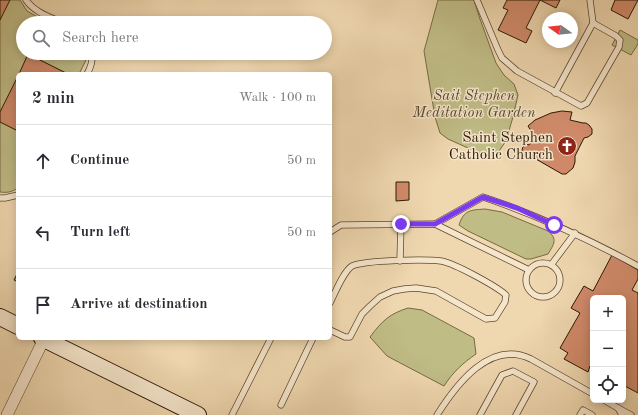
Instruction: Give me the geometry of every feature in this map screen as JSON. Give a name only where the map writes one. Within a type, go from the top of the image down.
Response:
[{"type":"street","points":[[0,317],[16,325]]},
{"type":"street","points":[[7,415],[43,340]]},
{"type":"street","points":[[45,340],[198,415]]},
{"type":"lane","points":[[26,0],[34,9],[48,16]]},
{"type":"lane","points":[[477,0],[502,58],[517,71],[581,106],[587,103],[619,47],[620,40],[616,36],[593,23]]},
{"type":"lane","points":[[555,93],[593,23],[590,0]]},
{"type":"lane","points":[[88,72],[92,60]]},
{"type":"lane","points":[[0,198],[16,195]]},
{"type":"lane","points":[[435,224],[483,197],[517,208],[599,245],[638,266]]},
{"type":"lane","points":[[400,261],[401,224]]},
{"type":"lane","points":[[332,230],[341,225],[435,224],[529,270]]},
{"type":"lane","points":[[551,265],[575,234]]},
{"type":"lane","points":[[332,299],[343,276],[352,267],[370,262],[400,261],[442,261],[493,285],[506,295],[505,302],[495,318],[486,319],[436,291],[416,288],[393,291],[380,297],[362,314],[350,337],[346,337],[332,331]]},
{"type":"lane","points":[[543,263],[551,265],[556,269],[559,275],[560,282],[558,288],[554,293],[548,296],[541,297],[535,295],[528,288],[526,279],[529,270],[535,265],[543,263]]},
{"type":"lane","points":[[232,415],[269,340]]},
{"type":"lane","points":[[281,405],[312,340]]},
{"type":"lane","points":[[437,415],[464,378],[480,364],[501,356],[512,354],[521,354],[526,356],[590,392]]},
{"type":"lane","points":[[480,415],[502,375],[513,371],[534,382],[516,415]]},
{"type":"lane","points":[[609,403],[631,415]]},
{"type":"lane","points":[[618,408],[622,415]]},
{"type":"lane","points":[[580,415],[583,410],[592,415]]},
{"type":"green space","points":[[0,0],[20,0],[27,11],[36,16],[16,16],[16,60],[86,60],[80,72],[16,72],[16,189],[12,191],[0,192]]},
{"type":"green space","name":"Sait Stephen Meditation Garden","points":[[438,0],[474,0],[496,63],[504,75],[514,84],[518,95],[513,117],[506,141],[497,154],[488,157],[448,139],[440,133],[435,117],[424,51]]},
{"type":"green space","points":[[620,30],[638,40],[638,44],[631,55],[612,45]]},
{"type":"green space","points":[[485,209],[502,212],[548,231],[553,237],[554,242],[548,254],[526,259],[468,231],[459,225],[463,216],[468,212]]},
{"type":"green space","points":[[408,308],[422,310],[474,338],[476,354],[458,368],[444,386],[387,356],[370,337],[386,319]]},
{"type":"building","points":[[0,0],[10,0],[0,20]]},
{"type":"building","points":[[507,0],[540,0],[526,28],[532,31],[526,43],[498,30],[508,10],[503,8]]},
{"type":"building","points":[[540,0],[560,0],[556,8]]},
{"type":"building","points":[[615,0],[638,0],[628,19],[611,10]]},
{"type":"building","points":[[25,60],[40,60],[64,72],[20,72]]},
{"type":"building","points":[[16,80],[16,130],[0,122],[0,112]]},
{"type":"building","points":[[562,111],[572,112],[570,120],[586,123],[592,129],[592,134],[584,138],[575,156],[573,168],[566,174],[562,174],[529,155],[526,156],[523,154],[522,150],[526,144],[529,145],[535,137],[528,126],[535,120],[551,113]]},
{"type":"building","points":[[396,182],[409,182],[409,200],[396,201]]},
{"type":"building","points":[[612,255],[638,270],[638,279],[632,290],[638,293],[638,393],[626,387],[626,295],[590,295],[590,366],[588,372],[564,359],[568,353],[560,348],[580,313],[571,308],[584,286],[593,291]]},
{"type":"place","name":"Saint Stephen Catholic Church","points":[[567,146]]},
{"type":"route","points":[[401,224],[435,224],[483,197],[517,208],[554,225]]}]
